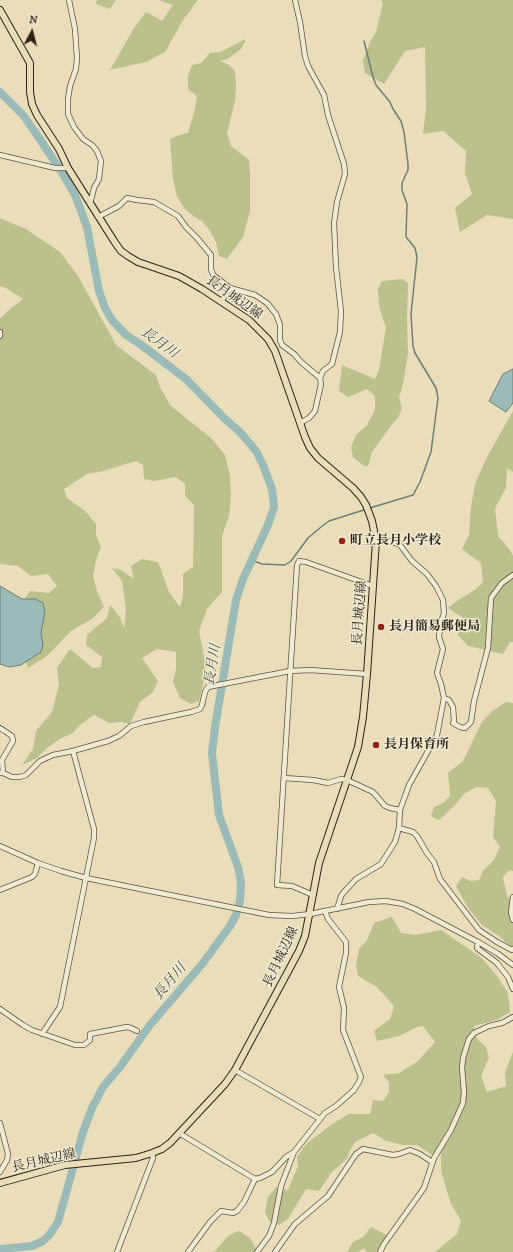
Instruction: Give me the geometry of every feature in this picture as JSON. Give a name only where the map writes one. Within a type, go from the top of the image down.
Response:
[{"type":"main road","name":"長月城辺線","points":[[0,10],[30,63],[32,104],[37,115],[59,149],[68,168],[98,217],[121,251],[138,262],[179,276],[249,320],[268,339],[275,351],[310,448],[318,458],[353,488],[364,501],[372,520],[376,541],[367,674],[360,736],[347,780],[323,848],[305,936],[299,952],[235,1070],[225,1084],[170,1143],[162,1149],[136,1158],[65,1165],[0,1183]]},
{"type":"street","points":[[69,0],[75,29],[76,69],[70,86],[68,114],[74,127],[83,140],[92,145],[101,161],[98,179],[90,204]]},
{"type":"street","points":[[294,0],[300,22],[304,56],[324,95],[328,115],[344,164],[345,174],[337,202],[334,223],[336,267],[341,311],[340,332],[332,364],[323,371],[320,378],[321,384],[315,411],[310,418],[300,423]]},
{"type":"street","points":[[0,155],[55,168],[68,168]]},
{"type":"street","points":[[98,217],[119,206],[128,198],[154,202],[178,216],[211,255],[211,269],[213,275],[230,288],[255,295],[267,303],[276,314],[280,325],[280,340],[282,345],[320,378]]},
{"type":"street","points":[[221,302],[230,288]]},
{"type":"street","points":[[338,909],[341,896],[356,879],[381,864],[395,842],[399,828],[400,810],[409,785],[437,735],[444,698],[437,673],[443,649],[440,637],[440,626],[444,613],[443,600],[436,586],[427,574],[412,561],[400,545],[390,541],[376,541]]},
{"type":"street","points":[[313,895],[292,886],[277,885],[297,565],[299,562],[306,562],[373,586]]},
{"type":"street","points":[[444,698],[449,700],[453,707],[453,722],[460,727],[465,728],[469,725],[479,677],[488,648],[491,598],[502,583],[513,575]]},
{"type":"street","points":[[0,728],[12,736],[12,741],[2,760],[2,773],[12,777],[20,777],[26,774],[40,761],[53,755],[108,741],[119,736],[130,726],[200,709],[208,687],[290,671],[310,670],[367,674]]},
{"type":"street","points":[[42,1034],[60,1007],[94,838],[94,829],[73,751]]},
{"type":"street","points":[[284,778],[313,780],[328,784],[341,779],[347,780],[373,792],[385,806],[400,810]]},
{"type":"street","points":[[399,828],[413,832],[417,836],[434,862],[440,879],[479,930],[497,942],[512,950],[513,949]]},
{"type":"street","points":[[0,846],[38,863],[86,878],[269,915],[292,916],[310,914],[368,902],[386,901],[403,904],[478,942],[497,953],[513,965]]},
{"type":"street","points":[[0,890],[32,877],[35,874],[38,863]]},
{"type":"street","points":[[513,898],[511,912],[513,920]]},
{"type":"street","points":[[257,1252],[269,1236],[274,1223],[280,1186],[294,1152],[325,1113],[336,1106],[354,1090],[361,1077],[343,1030],[344,1008],[339,987],[346,953],[346,942],[328,919],[325,911]]},
{"type":"street","points":[[478,942],[477,948],[497,963],[508,977],[513,989]]},
{"type":"street","points":[[0,1009],[22,1025],[42,1034],[80,1046],[90,1040],[90,1034],[127,1027],[137,1031]]},
{"type":"street","points":[[380,1252],[384,1244],[424,1188],[432,1162],[451,1130],[463,1103],[464,1092],[462,1068],[463,1058],[469,1039],[474,1033],[489,1026],[502,1023],[513,1017]]},
{"type":"street","points":[[235,1070],[320,1119]]},
{"type":"street","points":[[0,1123],[8,1154],[0,1172]]},
{"type":"street","points":[[179,1133],[255,1178],[260,1178],[272,1172],[286,1157],[294,1152]]},
{"type":"street","points":[[275,1252],[295,1224],[328,1196],[356,1154],[362,1149],[393,1155],[410,1150],[420,1154],[432,1162]]},
{"type":"street","points":[[117,1252],[153,1158],[152,1153]]},
{"type":"street","points":[[188,1252],[210,1222],[221,1211],[233,1213],[237,1211],[244,1202],[255,1178]]},
{"type":"green space","points":[[97,0],[116,0],[110,9],[96,4]]},
{"type":"green space","points":[[159,0],[198,0],[183,20],[165,52],[146,62],[110,70],[134,28],[146,12],[162,21],[173,5]]},
{"type":"green space","points":[[381,0],[513,0],[513,219],[487,215],[460,232],[455,208],[472,194],[465,173],[466,151],[443,131],[423,134],[426,108],[425,47],[405,51],[384,84],[365,73],[363,61],[370,42],[376,32],[383,3]]},
{"type":"green space","points":[[246,39],[241,49],[229,58],[220,61],[229,65],[235,71],[235,101],[227,133],[231,146],[249,160],[250,175],[250,211],[243,237],[227,259],[219,256],[216,242],[202,221],[185,209],[177,197],[173,179],[170,139],[188,133],[197,96],[188,89],[188,76],[192,65],[201,63],[210,53],[220,52]]},
{"type":"green space","points":[[0,218],[26,229],[60,252],[78,276],[116,345],[156,375],[160,387],[170,405],[212,439],[225,455],[230,476],[231,496],[229,516],[222,536],[222,592],[207,609],[199,631],[205,662],[203,685],[199,701],[191,704],[180,698],[173,682],[176,670],[176,652],[157,649],[142,658],[158,681],[153,692],[140,702],[130,724],[121,722],[109,723],[94,715],[80,725],[73,733],[61,738],[47,748],[37,758],[22,765],[33,749],[36,731],[52,712],[59,684],[57,668],[70,649],[93,668],[101,667],[102,657],[86,645],[87,635],[107,618],[110,605],[120,617],[124,628],[126,608],[122,581],[112,568],[121,570],[134,579],[131,566],[142,559],[158,562],[169,592],[180,607],[183,596],[183,574],[193,567],[194,505],[185,496],[185,484],[176,477],[154,481],[144,479],[143,465],[136,461],[103,471],[87,474],[64,489],[67,498],[85,511],[96,524],[96,535],[101,547],[96,560],[93,576],[97,591],[104,607],[92,619],[71,631],[47,656],[28,668],[24,654],[38,608],[25,598],[30,591],[49,593],[57,586],[48,574],[31,576],[18,566],[0,564],[0,319],[23,299],[6,288],[0,286]]},
{"type":"green space","points":[[402,279],[408,283],[408,354],[403,384],[399,397],[402,408],[398,418],[372,452],[368,466],[364,466],[353,457],[351,447],[356,435],[367,425],[375,410],[375,396],[367,389],[348,397],[339,391],[342,365],[375,379],[379,370],[386,327],[379,307],[378,289],[382,281]]},
{"type":"green space","points":[[513,411],[513,472],[507,468],[506,488],[495,508],[498,536],[513,556],[513,642],[510,642],[503,654],[468,646],[457,634],[468,621],[448,608],[475,590],[483,582],[481,563],[462,549],[469,535],[471,507],[475,484],[487,457]]},
{"type":"green space","points":[[506,702],[513,703],[513,871],[509,870],[503,877],[507,896],[513,900],[513,949],[499,936],[482,925],[468,908],[456,886],[462,877],[471,881],[479,880],[483,871],[494,860],[500,847],[493,837],[496,801],[488,788],[476,787],[464,794],[439,820],[431,816],[434,807],[443,803],[450,796],[448,773],[463,761],[482,722],[492,711]]},
{"type":"green space","points":[[392,917],[401,933],[416,935],[441,930],[482,958],[497,976],[508,993],[510,1012],[497,1020],[474,1026],[477,1039],[486,1047],[489,1058],[481,1076],[487,1092],[506,1086],[505,1072],[513,1052],[513,1252],[435,1252],[457,1234],[461,1221],[451,1204],[441,1171],[441,1153],[432,1155],[417,1145],[403,1145],[386,1141],[373,1133],[355,1142],[347,1159],[332,1172],[319,1191],[306,1189],[288,1219],[279,1225],[269,1221],[265,1212],[268,1197],[276,1187],[288,1190],[298,1166],[297,1157],[306,1144],[348,1114],[370,1114],[373,1100],[383,1101],[389,1092],[389,1082],[383,1075],[399,1073],[417,1062],[435,1042],[423,1026],[417,1027],[399,1036],[377,1041],[374,1031],[390,1019],[394,1006],[377,987],[358,976],[356,965],[359,949],[367,940],[374,923]]},
{"type":"green space","points":[[371,1227],[387,1235],[377,1252],[367,1252],[364,1248],[358,1252],[347,1252],[353,1242],[363,1237]]},
{"type":"green space","points":[[239,1231],[250,1238],[258,1252],[214,1252],[229,1235]]},
{"type":"water","points":[[513,369],[513,403],[506,412],[489,401],[503,374]]},
{"type":"water","points":[[0,586],[22,599],[35,599],[43,603],[45,612],[41,633],[43,645],[41,652],[21,665],[9,667],[0,664]]},
{"type":"waterway","points":[[364,41],[376,85],[390,102],[401,121],[404,132],[408,164],[408,170],[402,183],[402,190],[407,204],[406,237],[415,248],[417,257],[411,314],[413,346],[415,353],[436,388],[438,398],[431,452],[420,482],[413,495],[370,508]]},
{"type":"waterway","name":"長月川","points":[[0,92],[23,115],[63,174],[75,195],[87,227],[99,291],[105,308],[112,320],[126,335],[186,379],[225,419],[240,432],[256,451],[263,465],[272,489],[274,507],[268,525],[243,579],[236,600],[212,753],[219,815],[238,867],[241,882],[240,901],[236,915],[230,926],[203,963],[150,1025],[120,1067],[103,1087],[92,1108],[83,1132],[58,1222],[50,1234],[43,1241],[32,1246],[0,1249]]},
{"type":"waterway","points":[[251,560],[262,564],[285,565],[291,561],[308,538],[329,521],[367,509]]},
{"type":"place","name":"町立長月小学校","points":[[342,541]]},
{"type":"place","name":"長月簡易郵便局","points":[[381,627]]},
{"type":"place","name":"長月保育所","points":[[376,745]]}]
